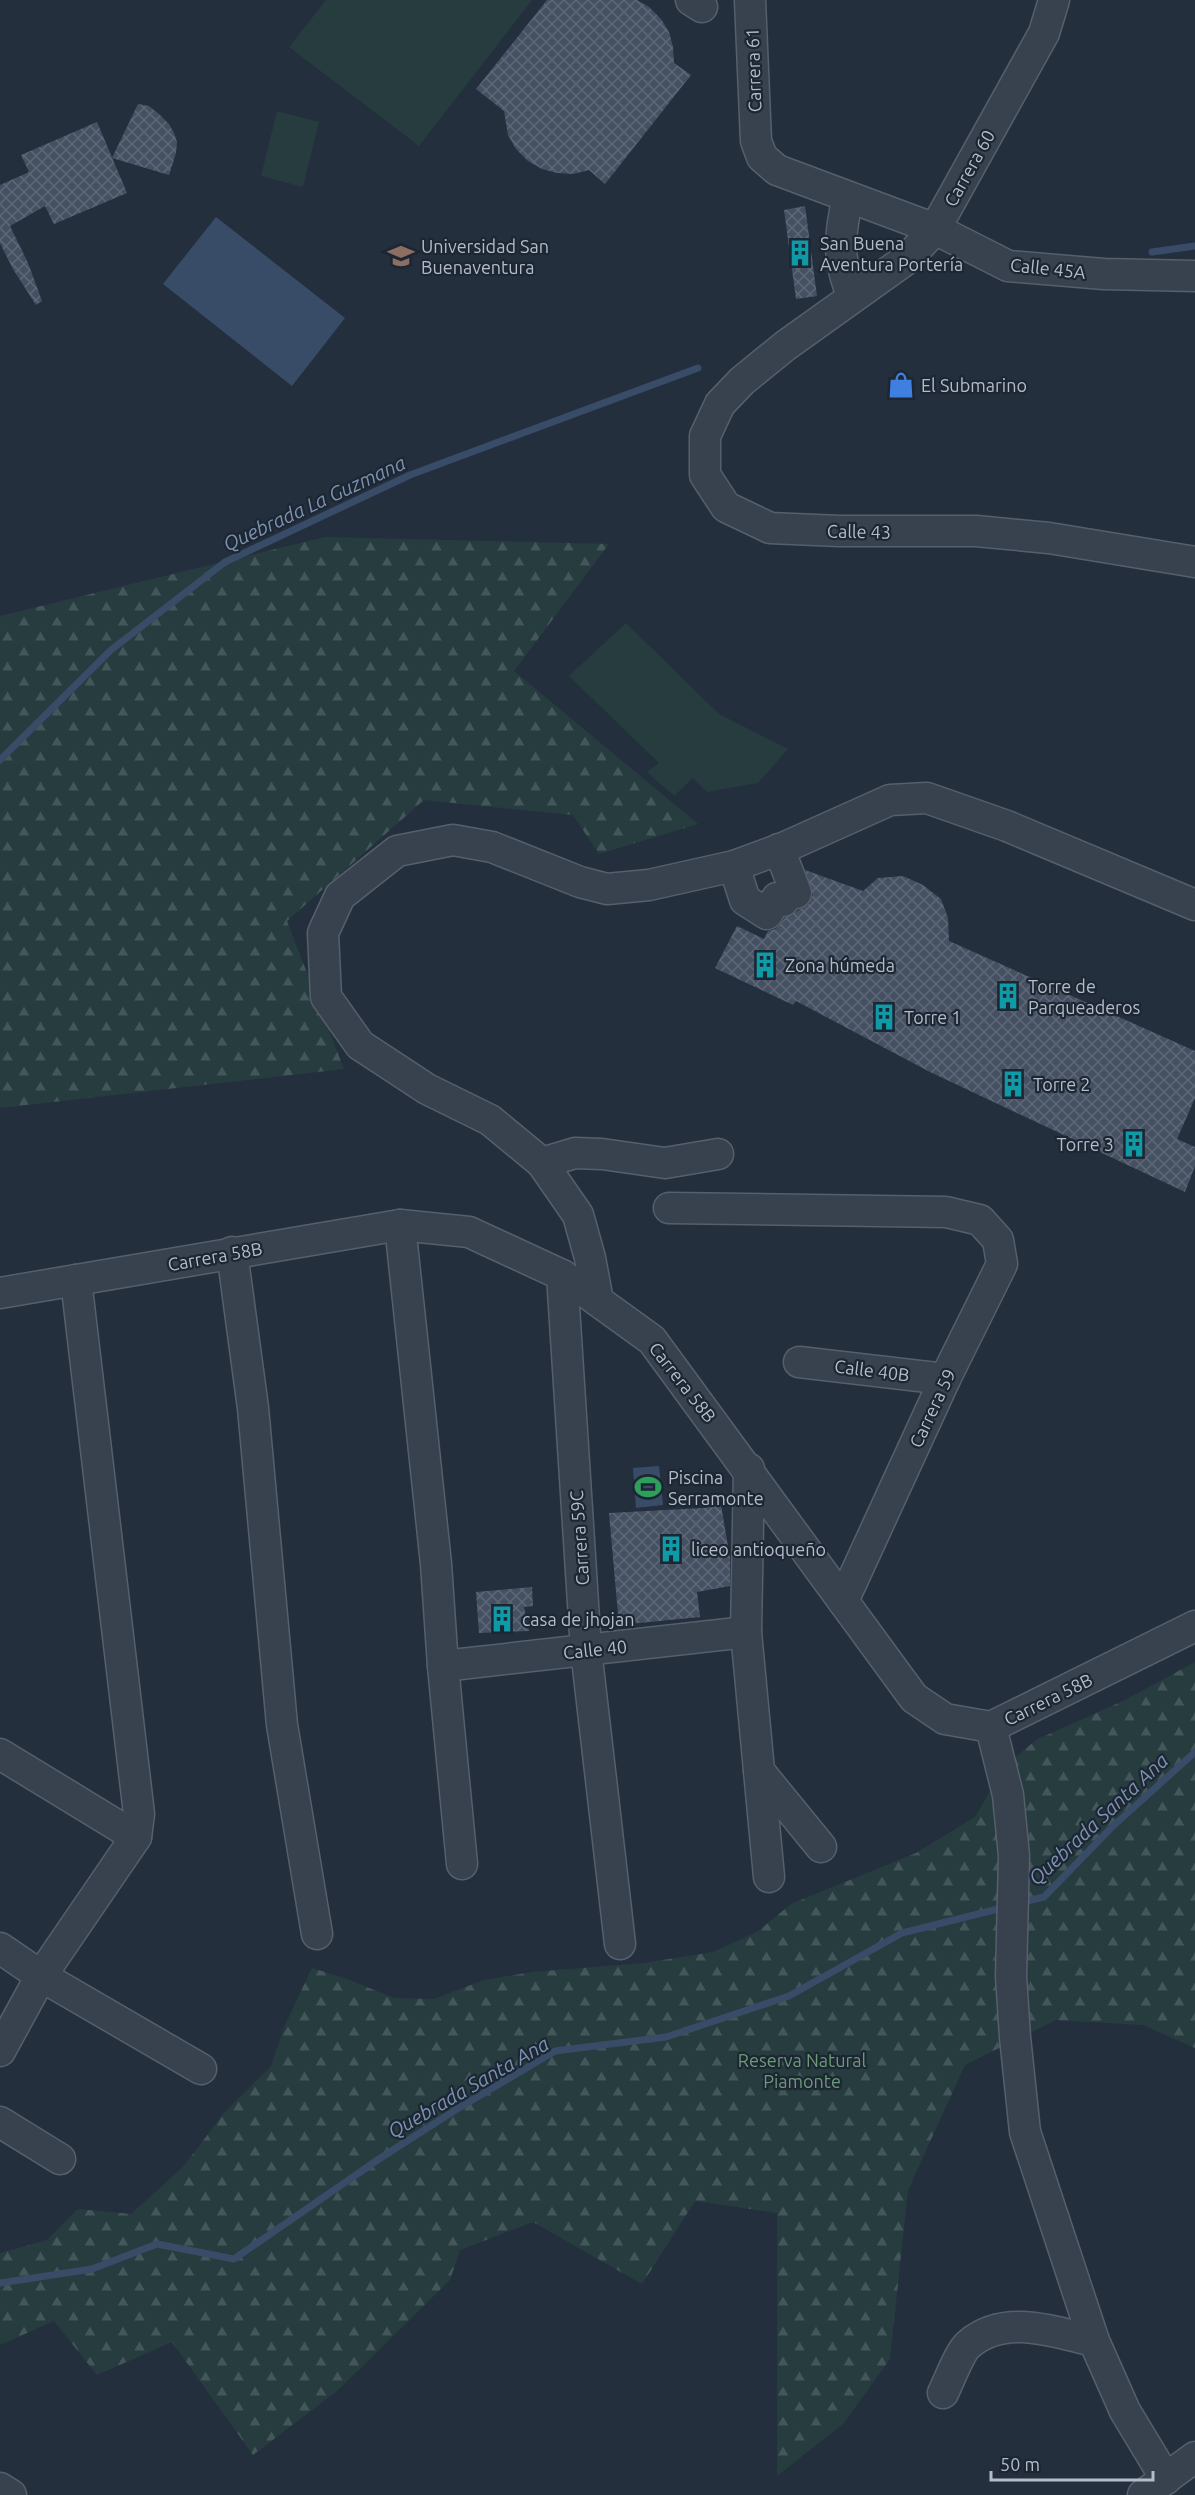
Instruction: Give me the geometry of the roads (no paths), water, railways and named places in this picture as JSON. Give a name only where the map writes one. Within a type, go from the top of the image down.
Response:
[{"type":"street","name":"Carrera 61","points":[[750,0],[756,141]]},
{"type":"street","name":"Carrera 60","points":[[785,346],[908,258],[934,229],[1044,33],[1054,0]]},
{"type":"street","name":"Calle 45A","points":[[756,141],[762,157],[777,170],[934,229],[1008,266],[1104,274],[1195,276]]},
{"type":"street","points":[[848,197],[841,225],[840,253],[846,281],[853,297]]},
{"type":"street","name":"Calle 43","points":[[785,346],[742,381],[720,404],[705,436],[705,475],[726,507],[770,528],[839,531],[976,531],[1049,538],[1195,562]]},
{"type":"street","points":[[598,1301],[590,1258],[578,1215],[542,1162],[490,1120],[428,1089],[360,1045],[326,997],[323,933],[340,896],[397,851],[453,840],[492,847],[580,882],[608,889],[649,885],[735,866],[890,800],[927,798],[1007,826],[1195,905]]},
{"type":"street","points":[[735,866],[745,900],[767,914],[777,898],[790,897],[779,849]]},
{"type":"street","points":[[542,1162],[574,1153],[602,1154],[665,1163],[718,1154]]},
{"type":"street","name":"Carrera 59","points":[[669,1208],[946,1212],[980,1220],[998,1240],[1002,1264],[945,1379],[843,1600]]},
{"type":"street","points":[[400,1225],[436,1564],[442,1666],[462,1864]]},
{"type":"street","name":"Carrera 58B","points":[[0,1293],[400,1225],[469,1232],[562,1275],[652,1340],[749,1469],[914,1698],[945,1719],[991,1727],[1195,1626]]},
{"type":"street","points":[[232,1252],[254,1408],[282,1725],[316,1934]]},
{"type":"street","name":"Carrera 59C","points":[[562,1275],[586,1650],[620,1944]]},
{"type":"street","points":[[0,2051],[41,1976],[136,1837],[139,1814],[76,1280]]},
{"type":"street","name":"Calle 40B","points":[[799,1362],[945,1379]]},
{"type":"street","points":[[749,1469],[747,1632],[769,1877]]},
{"type":"street","name":"Calle 40","points":[[442,1666],[747,1632]]},
{"type":"street","points":[[991,1727],[1008,1795],[1014,1856],[1011,1946],[1015,2037],[1025,2132],[1094,2341],[1155,2487],[1195,2457]]},
{"type":"street","points":[[0,1754],[136,1837]]},
{"type":"street","points":[[759,1771],[821,1847]]},
{"type":"street","points":[[0,1948],[41,1976],[201,2069]]},
{"type":"street","points":[[0,2122],[60,2159]]},
{"type":"street","points":[[944,2393],[968,2344],[995,2329],[1031,2326],[1094,2341]]},
{"type":"street","points":[[0,2487],[10,2495]]},
{"type":"water","points":[[216,217],[345,318],[292,386],[163,284]]},
{"type":"water","name":"Piscina Serramonte","points":[[659,1466],[663,1505],[636,1508],[633,1468]]},
{"type":"waterway","points":[[1152,252],[1195,246]]},
{"type":"waterway","name":"Quebrada La Guzmana","points":[[0,760],[111,650],[225,562],[410,475],[698,368]]},
{"type":"waterway","name":"Quebrada Santa Ana","points":[[1019,1903],[1044,1897],[1112,1827],[1195,1752]]},
{"type":"waterway","name":"Quebrada Santa Ana","points":[[0,2283],[92,2269],[157,2244],[234,2259],[379,2159],[457,2109],[555,2051],[666,2037],[789,1996],[902,1933],[1006,1907]]},
{"type":"place","name":"San Buena Aventura Portería","points":[[800,253]]},
{"type":"place","name":"Universidad San Buenaventura","points":[[401,256]]},
{"type":"place","name":"El Submarino","points":[[901,385]]},
{"type":"place","name":"Zona húmeda","points":[[765,965]]},
{"type":"place","name":"Torre de Parqueaderos","points":[[1008,996]]},
{"type":"place","name":"Torre 1","points":[[884,1017]]},
{"type":"place","name":"Torre 2","points":[[1013,1084]]},
{"type":"place","name":"Torre 3","points":[[1134,1144]]},
{"type":"place","name":"Piscina Serramonte","points":[[648,1487]]},
{"type":"place","name":"liceo antioqueño","points":[[671,1549]]},
{"type":"place","name":"casa de jhojan","points":[[502,1619]]},
{"type":"park label","name":"Reserva Natural Piamonte","points":[[802,2070]]}]
